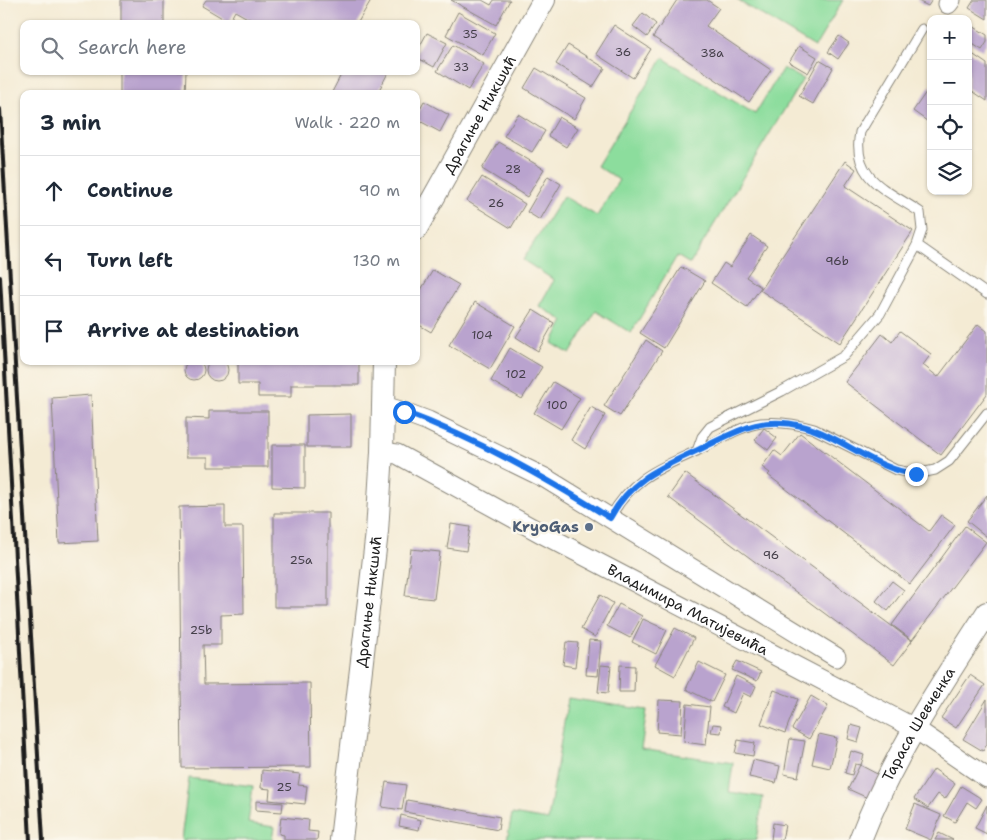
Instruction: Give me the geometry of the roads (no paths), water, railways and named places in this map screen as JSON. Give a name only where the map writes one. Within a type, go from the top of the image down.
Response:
[{"type":"street","name":"Драгиње Никшић","points":[[420,223],[544,0]]},
{"type":"street","name":"Драгиње Никшић","points":[[341,840],[377,532],[382,452],[384,365]]},
{"type":"street","points":[[383,406],[404,412],[450,431],[545,478],[836,657]]},
{"type":"street","name":"Владимира Матијевића","points":[[382,452],[396,454],[541,533],[914,728],[987,778]]},
{"type":"street","name":"Тараса Шевченка","points":[[860,840],[874,806],[914,728],[987,613]]},
{"type":"lane","points":[[697,451],[702,437],[710,426],[782,391],[844,356],[880,314],[917,245],[922,230],[920,212],[870,179],[860,162],[858,142],[860,132],[922,29]]},
{"type":"lane","points":[[917,245],[987,294]]},
{"type":"lane","points":[[610,518],[624,495],[640,480],[662,466],[747,426],[762,423],[790,423],[814,429],[896,470],[922,474],[935,470],[949,461],[987,413]]},
{"type":"railway","points":[[0,109],[43,840]]},
{"type":"railway","points":[[0,277],[30,840]]},
{"type":"place","name":"KryoGas","points":[[589,527]]}]
